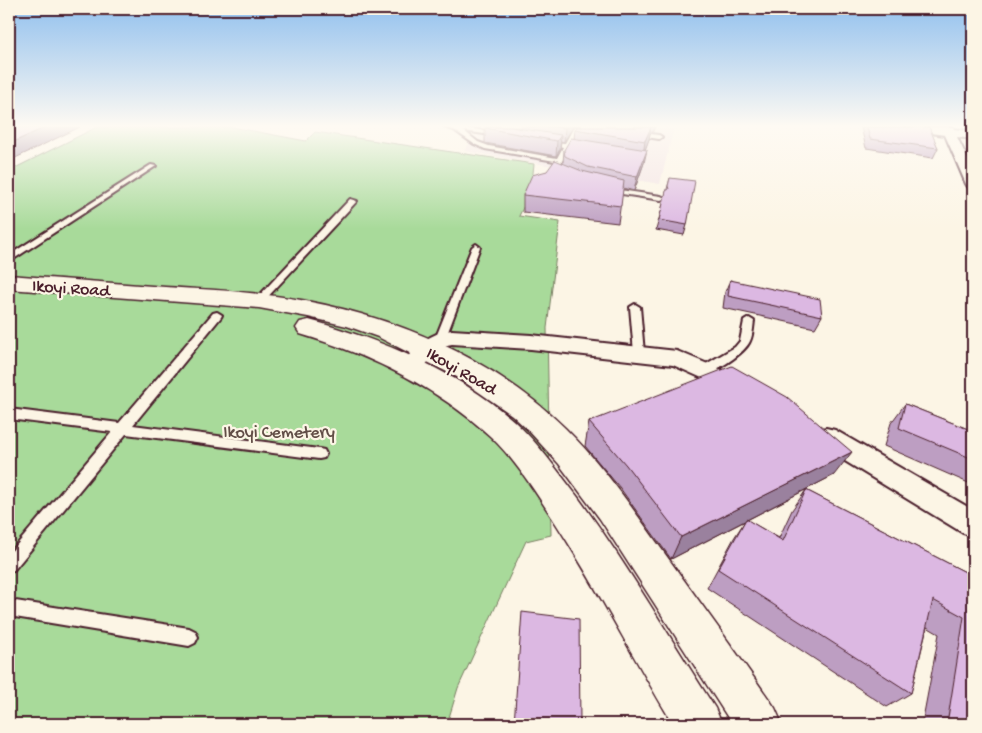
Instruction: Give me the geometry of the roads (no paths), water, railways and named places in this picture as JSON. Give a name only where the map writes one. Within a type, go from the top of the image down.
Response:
[{"type":"main road","name":"Ikoyi Road","points":[[9,282],[259,301],[350,319],[386,331],[469,370],[504,394],[539,422],[571,456],[606,499],[759,724]]},
{"type":"main road","name":"Ikoyi Road","points":[[9,299],[217,315],[305,327],[346,338],[427,351],[472,405],[503,429],[535,465],[584,533],[699,724]]},
{"type":"street","points":[[968,163],[973,184]]},
{"type":"street","points":[[427,351],[531,342],[677,358],[758,397]]},
{"type":"street","points":[[806,426],[973,524]]},
{"type":"lane","points":[[560,161],[558,172],[569,180]]},
{"type":"lane","points":[[9,259],[153,166]]},
{"type":"lane","points":[[598,189],[661,198]]},
{"type":"lane","points":[[259,301],[353,201]]},
{"type":"lane","points":[[427,351],[476,246]]},
{"type":"lane","points":[[635,307],[639,354]]},
{"type":"lane","points":[[9,565],[217,315]]},
{"type":"lane","points":[[705,370],[739,350],[745,341],[749,321]]},
{"type":"lane","points":[[9,414],[319,454]]},
{"type":"lane","points":[[9,608],[190,637]]},
{"type":"park label","name":"Ikoyi Cemetery","points":[[279,431]]}]
